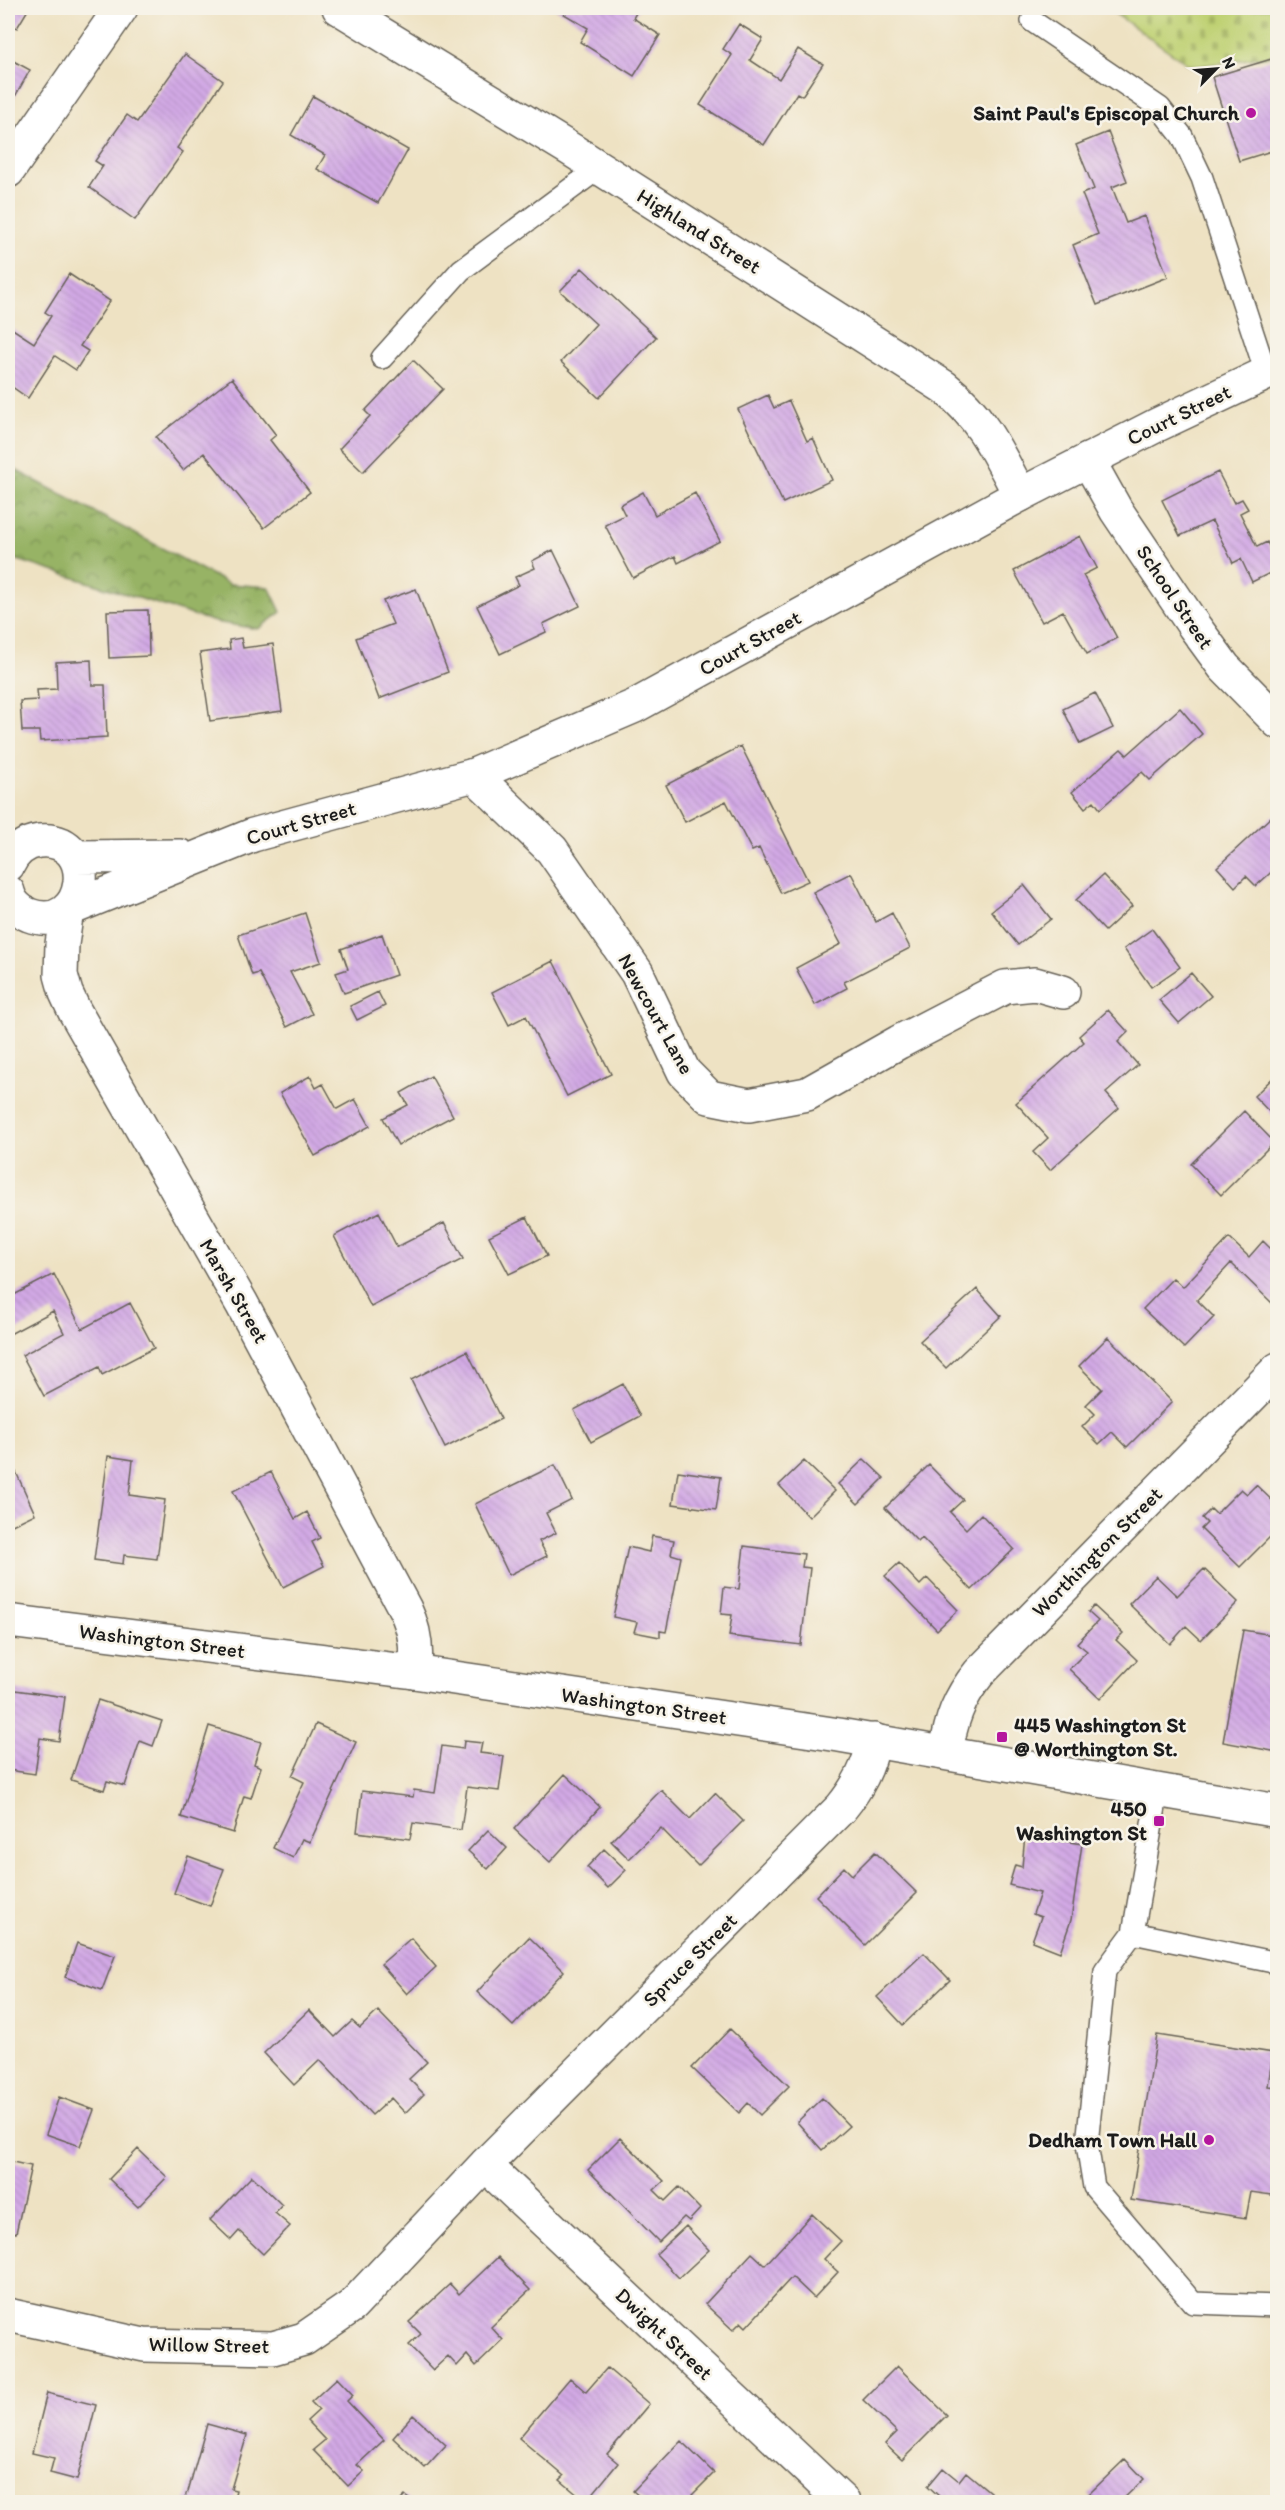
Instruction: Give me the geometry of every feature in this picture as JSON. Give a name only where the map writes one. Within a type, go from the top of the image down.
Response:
[{"type":"street","points":[[8,171],[122,8]]},
{"type":"street","name":"Highland Street","points":[[339,8],[599,168],[959,399],[987,433],[1020,495]]},
{"type":"street","name":"Court Street","points":[[8,892],[18,908],[29,915],[55,916],[253,835],[474,775],[635,706],[1020,495],[1272,371]]},
{"type":"street","name":"School Street","points":[[1088,460],[1116,510],[1194,626],[1224,667],[1278,722]]},
{"type":"street","name":"Newcourt Lane","points":[[474,775],[552,850],[637,973],[684,1072],[710,1097],[749,1105],[807,1094],[899,1042],[1005,987],[1035,984],[1063,992]]},
{"type":"street","points":[[12,852],[34,842],[57,843],[75,857],[82,878],[80,890],[67,910]]},
{"type":"street","name":"Court Street","points":[[75,857],[197,856]]},
{"type":"street","name":"Marsh Street","points":[[67,910],[62,945],[62,975],[66,993],[86,1033],[263,1343],[405,1608],[416,1638],[417,1656],[414,1672]]},
{"type":"street","name":"Worthington Street","points":[[946,1752],[958,1701],[979,1673],[1278,1369]]},
{"type":"street","name":"Washington Street","points":[[8,1621],[414,1672],[874,1740],[1278,1810]]},
{"type":"street","name":"Spruce Street","points":[[485,2165],[841,1808],[863,1777],[874,1740]]},
{"type":"street","name":"Willow Street","points":[[8,2315],[144,2345],[273,2348],[304,2339],[352,2306],[485,2165]]},
{"type":"street","name":"Dwight Street","points":[[485,2165],[843,2502]]},
{"type":"lane","points":[[1032,21],[1160,108],[1182,136],[1202,178],[1272,371]]},
{"type":"lane","points":[[382,358],[461,270],[599,168]]},
{"type":"lane","points":[[1158,1790],[1133,1933],[1105,1971],[1087,2144],[1094,2187],[1193,2303],[1278,2306]]},
{"type":"lane","points":[[1133,1933],[1278,1964]]},
{"type":"green space","points":[[1107,8],[1277,8],[1277,55],[1192,67]]},
{"type":"green space","points":[[8,466],[229,584],[269,587],[281,612],[258,629],[215,622],[8,557]]},
{"type":"building","points":[[8,8],[29,8],[17,28],[8,23]]},
{"type":"building","points":[[554,8],[639,8],[633,18],[660,35],[634,76],[580,42],[588,28]]},
{"type":"building","points":[[739,24],[763,39],[750,60],[779,79],[798,49],[823,64],[802,96],[797,93],[764,145],[700,105],[732,55],[723,49]]},
{"type":"building","points":[[185,54],[223,81],[177,148],[183,152],[135,220],[89,187],[103,166],[95,161],[127,115],[137,122]]},
{"type":"building","name":"Saint Paul's Episcopal Church","points":[[1278,57],[1278,149],[1239,161],[1212,77]]},
{"type":"building","points":[[8,58],[30,70],[8,109]]},
{"type":"building","points":[[313,96],[408,150],[378,203],[317,169],[325,155],[291,135]]},
{"type":"building","points":[[1108,132],[1127,181],[1112,187],[1126,223],[1144,216],[1168,277],[1097,305],[1073,245],[1098,234],[1082,194],[1094,189],[1076,145]]},
{"type":"building","points":[[582,268],[656,337],[599,398],[561,362],[596,324],[560,291]]},
{"type":"building","points":[[69,274],[110,301],[80,346],[88,351],[76,370],[55,356],[28,398],[8,384],[8,326],[34,343],[51,316],[45,312]]},
{"type":"building","points":[[413,360],[443,389],[363,472],[339,449],[370,416],[365,411]]},
{"type":"building","points":[[232,378],[276,435],[270,440],[310,492],[264,528],[204,453],[183,470],[156,437]]},
{"type":"building","points":[[768,395],[774,408],[789,401],[807,441],[813,438],[832,480],[783,503],[738,409]]},
{"type":"building","points":[[1218,472],[1234,503],[1242,499],[1248,509],[1240,513],[1257,547],[1267,542],[1278,563],[1278,569],[1252,582],[1241,559],[1233,563],[1212,521],[1180,536],[1162,500]]},
{"type":"building","points":[[643,492],[655,515],[695,493],[720,541],[678,563],[675,556],[633,578],[605,525],[625,515],[620,505]]},
{"type":"building","points":[[1080,536],[1097,568],[1083,575],[1117,638],[1087,654],[1063,611],[1042,622],[1014,571]]},
{"type":"building","points":[[553,550],[580,606],[543,624],[546,632],[500,654],[477,606],[519,585],[515,577],[535,568],[532,561]]},
{"type":"building","points":[[416,589],[448,672],[379,699],[356,638],[393,624],[383,601]]},
{"type":"building","points":[[148,610],[149,656],[109,658],[107,611]]},
{"type":"building","points":[[241,638],[243,648],[273,644],[282,711],[210,721],[200,653],[230,649],[229,640]]},
{"type":"building","points":[[91,660],[92,685],[105,685],[107,737],[40,741],[39,731],[22,731],[20,701],[38,700],[37,690],[57,689],[56,662]]},
{"type":"building","points":[[1095,693],[1113,728],[1080,744],[1063,709]]},
{"type":"building","points":[[1180,708],[1202,734],[1150,780],[1142,772],[1100,809],[1094,801],[1085,808],[1072,792],[1121,749],[1127,755]]},
{"type":"building","points":[[741,746],[808,881],[781,893],[759,848],[752,851],[726,801],[685,822],[666,785]]},
{"type":"building","points":[[1273,815],[1278,820],[1278,848],[1275,850],[1278,866],[1256,886],[1246,876],[1235,887],[1217,867]]},
{"type":"building","points":[[851,873],[876,922],[892,913],[910,948],[844,982],[847,988],[815,1005],[796,968],[841,944],[813,892]]},
{"type":"building","points":[[1103,875],[1132,906],[1105,931],[1076,900]]},
{"type":"building","points":[[1024,885],[1051,919],[1018,945],[991,911]]},
{"type":"building","points":[[305,913],[321,962],[290,972],[312,1014],[287,1027],[259,973],[252,975],[238,935]]},
{"type":"building","points":[[1152,929],[1180,967],[1151,987],[1124,949]]},
{"type":"building","points":[[382,934],[396,975],[344,993],[336,973],[348,969],[341,949]]},
{"type":"building","points":[[553,961],[611,1074],[567,1096],[526,1016],[509,1025],[492,992]]},
{"type":"building","points":[[1191,973],[1211,996],[1179,1023],[1159,1000]]},
{"type":"building","points":[[378,992],[385,1006],[357,1020],[350,1006]]},
{"type":"building","points":[[1108,1010],[1128,1032],[1118,1042],[1138,1065],[1106,1093],[1119,1108],[1050,1170],[1033,1152],[1048,1138],[1016,1103],[1084,1042],[1079,1036]]},
{"type":"building","points":[[1278,1073],[1278,1121],[1254,1096]]},
{"type":"building","points":[[310,1076],[316,1088],[323,1084],[337,1109],[355,1099],[370,1126],[315,1156],[280,1093]]},
{"type":"building","points":[[431,1076],[453,1116],[398,1145],[383,1118],[408,1105],[401,1093]]},
{"type":"building","points":[[1244,1111],[1274,1142],[1221,1195],[1191,1164]]},
{"type":"building","points":[[379,1212],[397,1247],[444,1223],[463,1259],[371,1307],[334,1236]]},
{"type":"building","points":[[527,1217],[547,1256],[509,1274],[489,1236]]},
{"type":"building","points":[[1229,1238],[1249,1257],[1263,1241],[1272,1250],[1278,1243],[1278,1299],[1273,1304],[1231,1263],[1197,1300],[1214,1317],[1184,1348],[1143,1309],[1173,1278],[1183,1287]]},
{"type":"building","points":[[54,1274],[82,1329],[130,1303],[154,1348],[102,1375],[99,1367],[44,1396],[22,1355],[64,1333],[53,1311],[8,1335],[8,1298]]},
{"type":"building","points":[[977,1289],[1001,1316],[946,1368],[920,1341]]},
{"type":"building","points":[[1108,1337],[1172,1402],[1127,1447],[1112,1432],[1099,1444],[1082,1427],[1095,1414],[1086,1405],[1102,1389],[1079,1366]]},
{"type":"building","points":[[467,1351],[501,1419],[445,1448],[411,1380]]},
{"type":"building","points":[[623,1384],[640,1416],[591,1442],[574,1410]]},
{"type":"building","points":[[108,1456],[133,1460],[129,1495],[165,1500],[157,1559],[124,1555],[123,1564],[94,1560]]},
{"type":"building","points":[[864,1459],[884,1478],[858,1504],[838,1484]]},
{"type":"building","points":[[804,1461],[835,1491],[809,1517],[779,1485]]},
{"type":"building","points":[[555,1465],[572,1500],[546,1513],[556,1533],[539,1541],[547,1556],[509,1575],[475,1504]]},
{"type":"building","points":[[929,1465],[963,1500],[950,1512],[966,1529],[981,1514],[1014,1549],[972,1590],[922,1538],[918,1542],[885,1508]]},
{"type":"building","points":[[678,1471],[721,1477],[716,1510],[673,1504]]},
{"type":"building","points":[[16,1472],[35,1514],[8,1527],[8,1476]]},
{"type":"building","points":[[271,1472],[295,1519],[307,1512],[320,1538],[312,1542],[324,1566],[283,1587],[233,1491]]},
{"type":"building","points":[[1256,1485],[1278,1506],[1278,1515],[1273,1520],[1278,1525],[1278,1529],[1240,1567],[1201,1529],[1207,1523],[1202,1518],[1211,1509],[1216,1514],[1241,1489],[1247,1494]]},
{"type":"building","points":[[652,1536],[674,1540],[671,1554],[681,1557],[666,1632],[660,1631],[660,1637],[634,1632],[637,1622],[613,1617],[628,1547],[649,1552]]},
{"type":"building","points":[[744,1546],[804,1554],[802,1567],[810,1568],[801,1645],[729,1636],[732,1615],[721,1614],[724,1587],[739,1589]]},
{"type":"building","points":[[899,1563],[920,1585],[927,1578],[958,1610],[937,1630],[885,1576]]},
{"type":"building","points":[[1204,1569],[1238,1602],[1201,1640],[1186,1626],[1170,1644],[1129,1604],[1156,1576],[1177,1596]]},
{"type":"building","points":[[1094,1606],[1123,1633],[1116,1640],[1137,1660],[1100,1699],[1069,1669],[1087,1651],[1077,1643],[1098,1621],[1088,1612]]},
{"type":"building","points":[[1243,1630],[1278,1636],[1278,1752],[1223,1742]]},
{"type":"building","points":[[8,1689],[65,1697],[59,1741],[40,1738],[35,1774],[8,1770],[10,1743],[8,1743]]},
{"type":"building","points":[[98,1700],[162,1721],[153,1746],[140,1741],[125,1786],[107,1781],[104,1790],[71,1780]]},
{"type":"building","points":[[316,1724],[356,1742],[310,1842],[302,1839],[293,1858],[273,1848],[304,1782],[292,1776]]},
{"type":"building","points":[[209,1726],[261,1742],[254,1764],[261,1767],[251,1798],[244,1796],[233,1833],[181,1817]]},
{"type":"building","points":[[464,1741],[482,1743],[480,1753],[504,1756],[499,1791],[467,1787],[461,1830],[413,1823],[410,1839],[357,1832],[362,1791],[413,1797],[414,1790],[435,1793],[442,1746],[463,1749]]},
{"type":"building","points":[[565,1774],[600,1807],[550,1862],[514,1829]]},
{"type":"building","points":[[661,1790],[690,1819],[715,1793],[743,1821],[698,1866],[661,1828],[629,1859],[611,1841]]},
{"type":"building","points":[[488,1830],[507,1848],[488,1869],[468,1851]]},
{"type":"building","points":[[1025,1835],[1082,1844],[1071,1920],[1060,1952],[1032,1941],[1041,1917],[1033,1914],[1040,1893],[1009,1885],[1015,1865],[1022,1867]]},
{"type":"building","points":[[604,1849],[626,1870],[608,1888],[587,1867]]},
{"type":"building","points":[[875,1852],[917,1893],[865,1945],[816,1896],[844,1867],[852,1875]]},
{"type":"building","points":[[188,1856],[224,1869],[210,1906],[174,1893]]},
{"type":"building","points":[[529,1937],[564,1971],[513,2026],[477,1992]]},
{"type":"building","points":[[411,1938],[436,1967],[407,1994],[381,1964]]},
{"type":"building","points":[[77,1943],[115,1956],[102,1990],[65,1977]]},
{"type":"building","points":[[924,1953],[950,1980],[903,2025],[877,1997]]},
{"type":"building","points":[[309,2010],[335,2037],[352,2021],[360,2028],[378,2011],[427,2062],[409,2079],[424,2094],[405,2113],[391,2098],[372,2115],[320,2060],[294,2085],[264,2053]]},
{"type":"building","points":[[730,2029],[789,2086],[760,2115],[748,2103],[739,2113],[692,2068]]},
{"type":"building","name":"Dedham Town Hall","points":[[1157,2035],[1273,2053],[1268,2086],[1278,2087],[1278,2196],[1251,2192],[1246,2218],[1131,2200]]},
{"type":"building","points":[[59,2097],[94,2110],[80,2146],[46,2134]]},
{"type":"building","points":[[822,2098],[849,2126],[822,2150],[797,2122]]},
{"type":"building","points":[[620,2138],[664,2181],[654,2190],[665,2201],[679,2187],[700,2209],[689,2221],[684,2217],[659,2242],[588,2170]]},
{"type":"building","points":[[138,2149],[167,2177],[138,2207],[109,2179]]},
{"type":"building","points":[[8,2161],[31,2166],[16,2233],[8,2231]]},
{"type":"building","points":[[252,2176],[282,2205],[275,2213],[290,2226],[263,2254],[239,2231],[231,2240],[210,2220]]},
{"type":"building","points":[[812,2214],[841,2241],[824,2259],[838,2272],[814,2298],[792,2277],[746,2327],[741,2322],[733,2330],[705,2304],[752,2253],[765,2265]]},
{"type":"building","points":[[686,2226],[709,2250],[679,2278],[656,2254]]},
{"type":"building","points":[[498,2257],[530,2290],[491,2327],[503,2340],[476,2366],[467,2355],[457,2366],[448,2356],[433,2370],[409,2345],[421,2334],[409,2322],[450,2284],[459,2294]]},
{"type":"building","points":[[897,2366],[947,2415],[902,2460],[885,2444],[897,2432],[863,2400]]},
{"type":"building","points":[[607,2368],[649,2404],[607,2454],[618,2463],[586,2502],[560,2480],[564,2476],[519,2438],[570,2378],[586,2392]]},
{"type":"building","points":[[337,2378],[353,2395],[347,2401],[384,2440],[357,2465],[364,2471],[348,2486],[313,2450],[325,2440],[307,2421],[319,2410],[311,2402]]},
{"type":"building","points":[[47,2393],[96,2405],[77,2480],[50,2473],[54,2458],[32,2453]]},
{"type":"building","points":[[413,2415],[446,2445],[425,2468],[393,2438]]},
{"type":"building","points":[[207,2424],[247,2435],[231,2489],[236,2490],[233,2502],[185,2502]]},
{"type":"building","points":[[681,2441],[714,2473],[691,2496],[697,2502],[646,2502],[633,2491]]},
{"type":"building","points":[[1125,2459],[1144,2479],[1120,2502],[1097,2502],[1089,2494]]},
{"type":"building","points":[[943,2468],[959,2481],[966,2472],[1002,2502],[934,2502],[940,2497],[928,2486]]},
{"type":"building","points":[[405,2496],[413,2502],[399,2502]]},
{"type":"place","name":"Saint Paul's Episcopal Church","points":[[1251,113]]},
{"type":"place","name":"445 Washington St @ Worthington St.","points":[[1002,1737]]},
{"type":"place","name":"450 Washington St","points":[[1159,1821]]},
{"type":"place","name":"Dedham Town Hall","points":[[1209,2140]]}]
